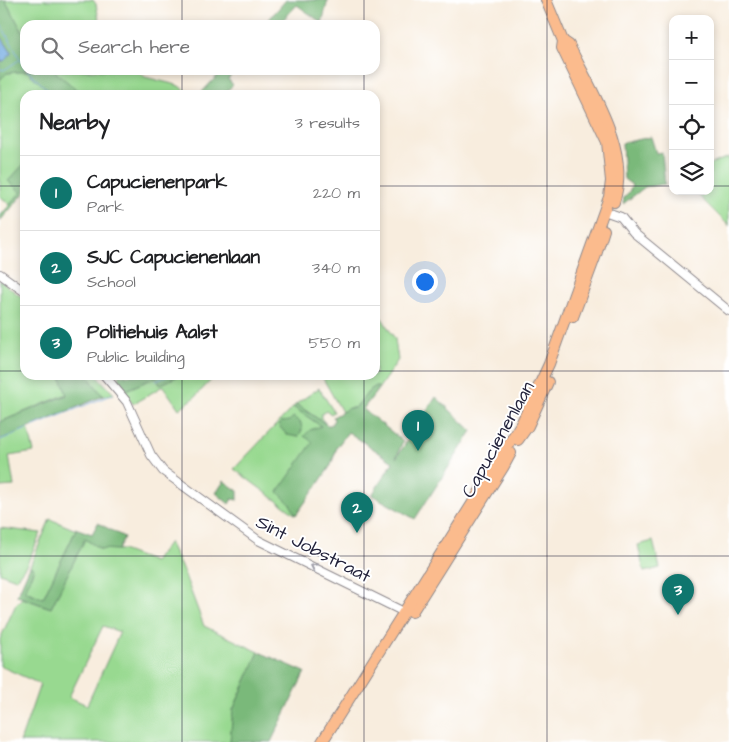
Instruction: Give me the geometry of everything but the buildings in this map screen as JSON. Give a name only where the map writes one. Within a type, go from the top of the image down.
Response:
[{"type":"main road","name":"Capucienenlaan","points":[[407,613],[522,422],[549,364],[618,188],[615,144],[562,48],[563,41],[546,0]]},
{"type":"main road","points":[[322,742],[407,613]]},
{"type":"main road","points":[[330,742],[407,613]]},
{"type":"street","points":[[607,212],[620,216],[634,233],[729,311]]},
{"type":"street","points":[[0,274],[20,288]]},
{"type":"street","name":"Sint Jobstraat","points":[[108,380],[126,402],[152,454],[164,471],[258,540],[407,613]]},
{"type":"green space","points":[[0,0],[5,0],[20,27],[20,72],[7,73],[0,80],[0,61],[4,61],[11,52],[0,35]]},
{"type":"green space","points":[[5,0],[93,0],[96,4],[99,20],[20,20],[20,27]]},
{"type":"green space","points":[[286,0],[328,0],[323,20],[318,20],[297,5],[283,20],[268,20]]},
{"type":"green space","points":[[20,72],[20,75],[31,75],[48,90],[20,90],[20,169],[9,181],[20,193],[10,205],[0,196],[0,80],[7,73]]},
{"type":"green space","points":[[31,75],[59,75],[77,90],[48,90]]},
{"type":"green space","points":[[59,75],[143,75],[177,85],[185,90],[77,90]]},
{"type":"green space","points":[[218,75],[232,75],[228,79],[233,85],[228,90],[204,90]]},
{"type":"green space","points":[[651,137],[656,153],[662,152],[665,184],[645,187],[623,204],[624,197],[632,185],[624,179],[622,143]]},
{"type":"green space","points":[[729,157],[729,226],[698,195],[714,195],[714,163]]},
{"type":"green space","points":[[20,168],[20,191],[8,181]]},
{"type":"green space","points":[[20,193],[20,198],[0,221],[0,216]]},
{"type":"green space","points":[[0,280],[20,296],[20,380],[62,380],[67,394],[0,422]]},
{"type":"green space","points":[[380,318],[382,318],[395,339],[398,360],[379,388],[376,386],[370,390],[355,408],[349,408],[342,412],[324,380],[380,380]]},
{"type":"green space","points":[[62,380],[91,380],[103,396],[0,440],[0,422],[67,395]]},
{"type":"green space","points":[[91,380],[101,380],[114,394],[103,396]]},
{"type":"green space","points":[[120,380],[149,380],[126,390]]},
{"type":"green space","points":[[149,380],[158,380],[160,384],[169,380],[211,380],[193,399],[179,409],[163,386],[133,404],[122,391]]},
{"type":"green space","points":[[158,380],[170,380],[160,385]]},
{"type":"green space","points":[[376,386],[379,388],[363,409],[403,441],[396,458],[436,397],[472,431],[415,519],[372,495],[393,462],[348,432],[337,447],[331,465],[296,515],[290,504],[278,492],[313,442],[304,436],[310,430],[321,426],[293,407],[296,404],[327,425],[331,425],[334,420],[333,417],[349,408],[355,408],[370,390]]},
{"type":"green space","points":[[319,388],[334,412],[331,414],[327,411],[321,414],[321,418],[327,425],[296,404]]},
{"type":"green space","points":[[293,407],[342,440],[337,447],[331,465],[296,515],[234,469]]},
{"type":"green space","points":[[293,417],[301,423],[302,430],[298,437],[287,435],[279,426],[281,422],[289,421]]},
{"type":"green space","points":[[28,428],[34,452],[9,456],[14,486],[0,487],[0,440]]},
{"type":"green space","points":[[224,481],[238,491],[238,500],[232,499],[229,504],[216,493]]},
{"type":"green space","points":[[50,519],[76,530],[43,598],[25,591],[34,568],[30,566]]},
{"type":"green space","points":[[98,523],[124,537],[118,550],[100,549],[85,539],[51,608],[17,596],[30,566],[34,568],[25,591],[43,598],[76,530],[75,528],[92,534]]},
{"type":"green space","points":[[0,528],[41,533],[27,564],[16,579],[0,573]]},
{"type":"green space","points":[[85,539],[100,549],[122,550],[154,562],[169,542],[184,573],[204,626],[259,652],[233,710],[230,742],[20,742],[40,684],[0,666],[0,639],[16,604],[22,598],[51,608]],"holes":[[[103,626],[120,632],[87,705],[69,697]]]},
{"type":"green space","points":[[653,541],[660,568],[644,572],[638,545]]},
{"type":"green space","points":[[259,652],[305,672],[271,742],[230,742],[233,710]]},
{"type":"water","points":[[0,35],[11,52],[4,61],[0,61]]},
{"type":"waterway","points":[[0,23],[20,59]]},
{"type":"waterway","points":[[0,69],[4,70],[19,60]]},
{"type":"waterway","points":[[32,75],[48,90]]},
{"type":"waterway","points":[[0,440],[113,394]]},
{"type":"place","name":"Capucienenpark","points":[[418,451]]},
{"type":"place","name":"SJC Capucienenlaan","points":[[357,533]]},
{"type":"place","name":"Politiehuis Aalst","points":[[678,615]]}]
